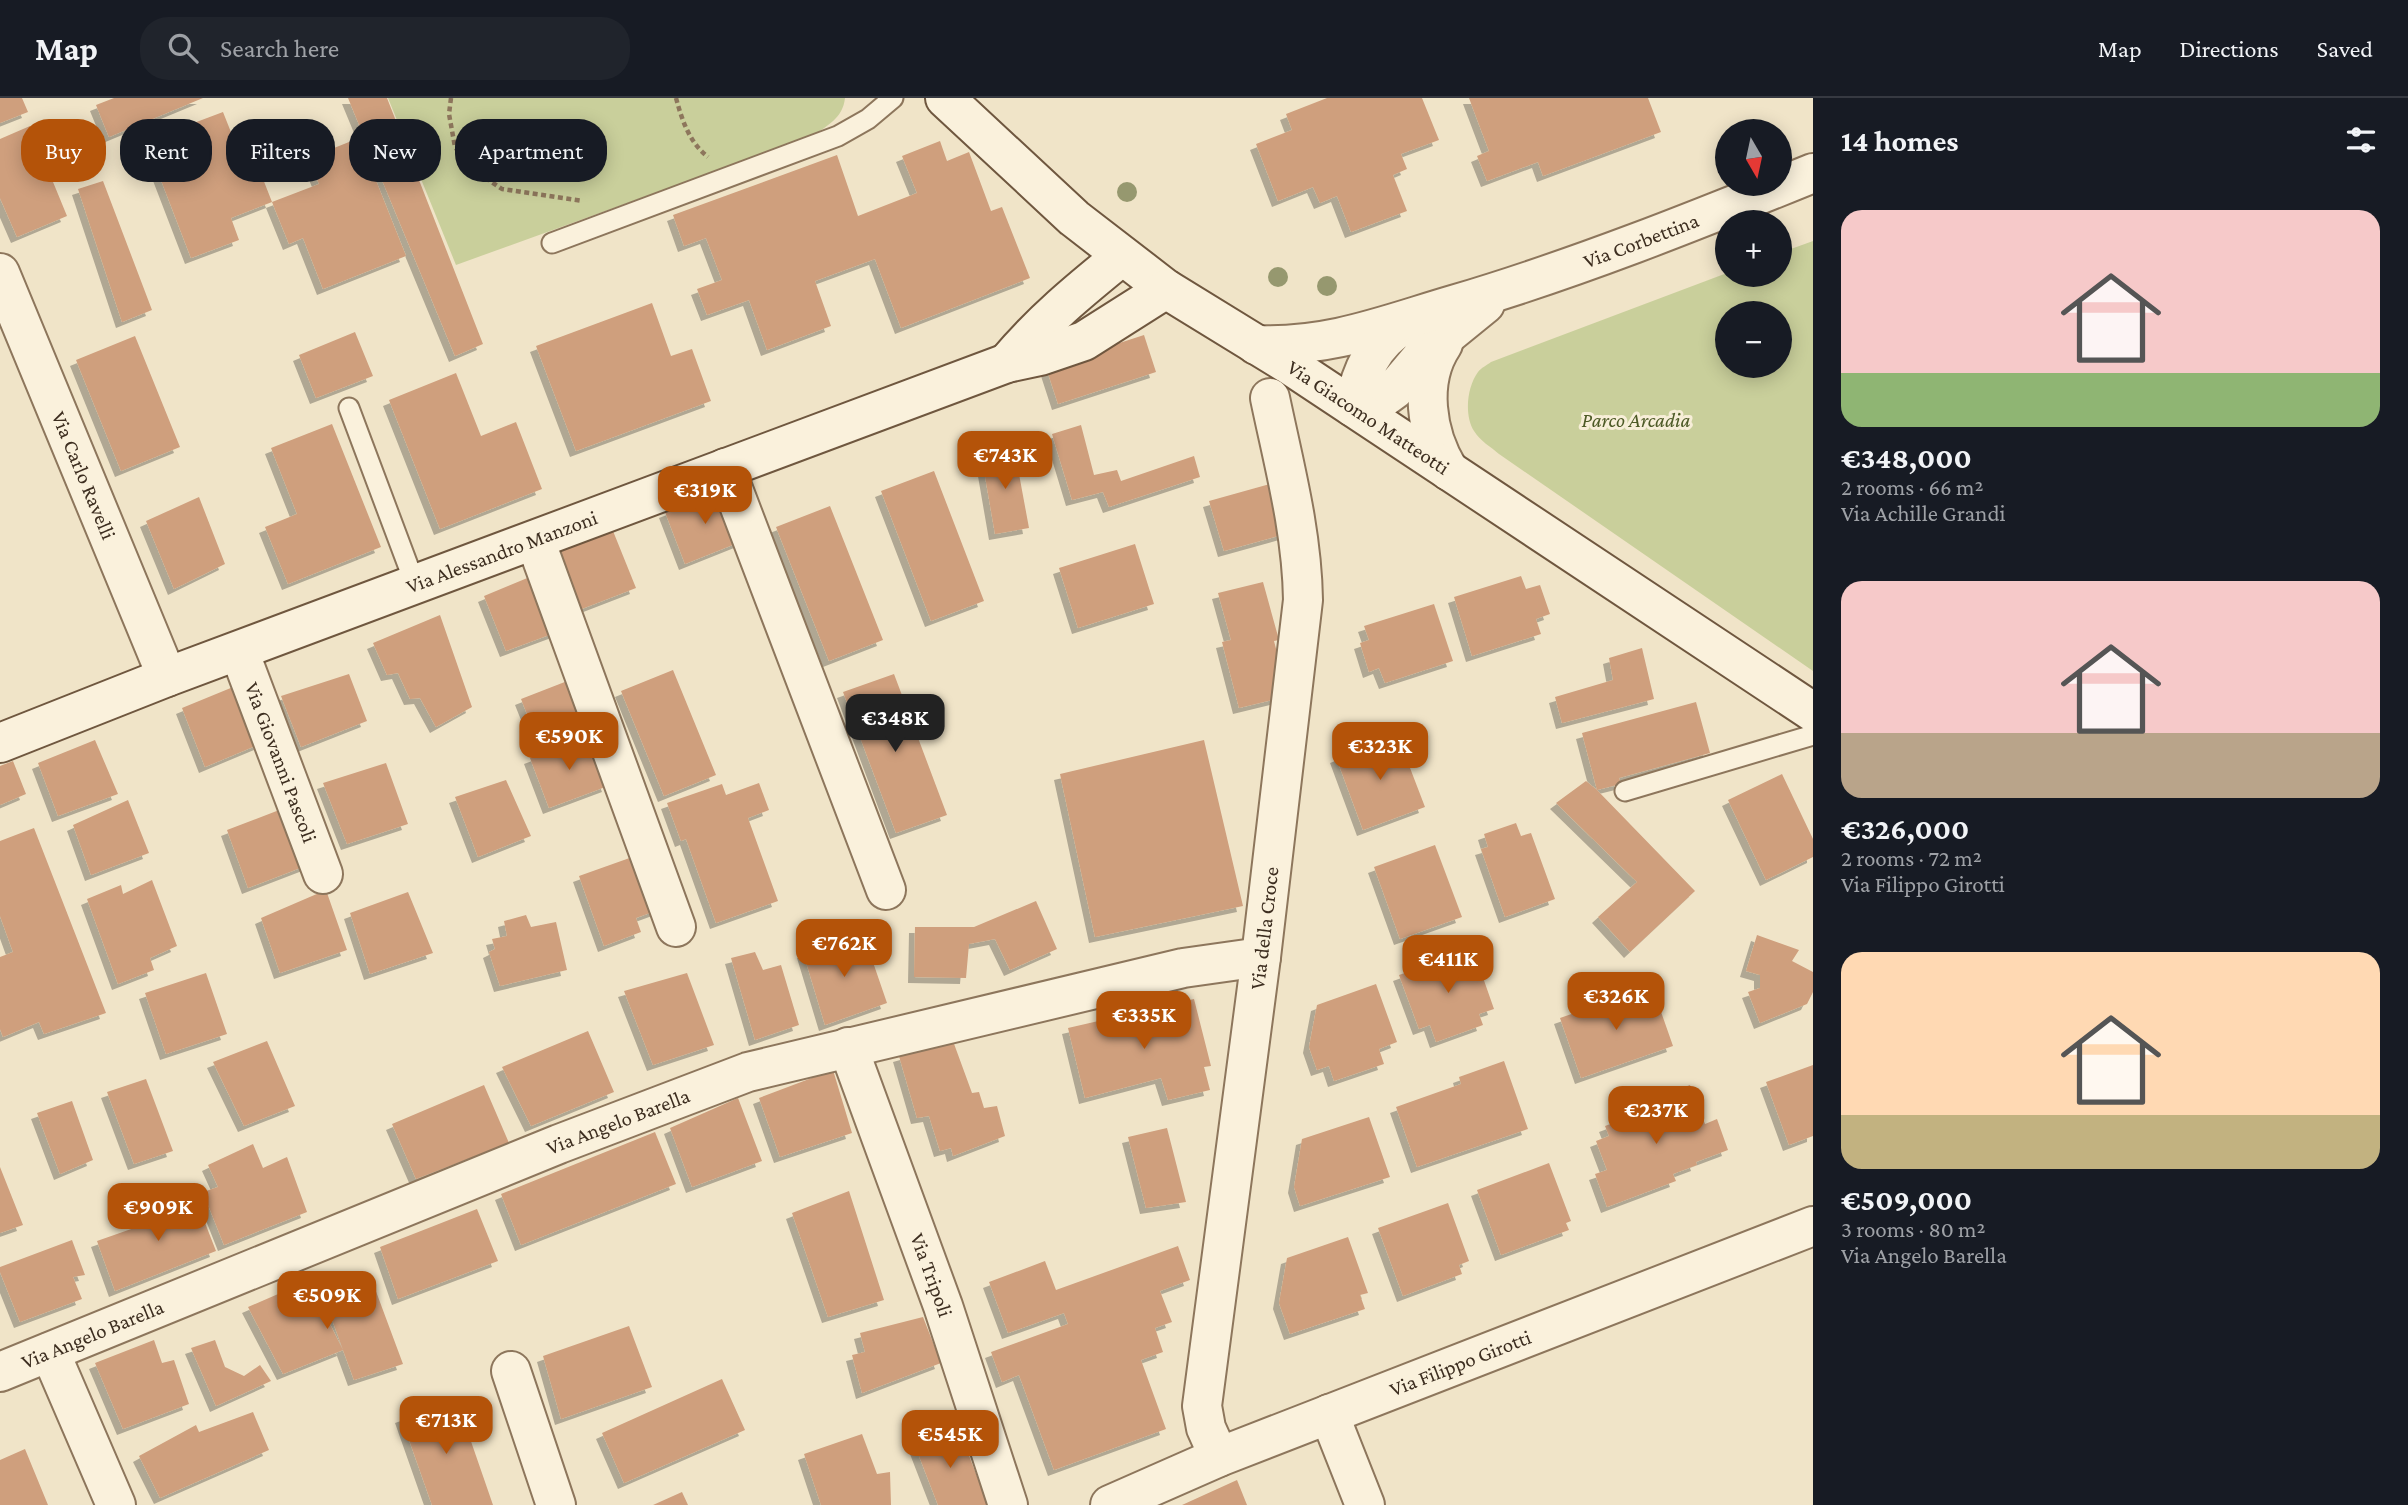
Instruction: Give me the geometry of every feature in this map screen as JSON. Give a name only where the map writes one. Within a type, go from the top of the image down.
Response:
[{"type":"street","name":"Via Giacomo Matteotti","points":[[944,98],[1074,218],[1166,289],[1353,407],[1813,712]]},
{"type":"street","name":"Via Corbettina","points":[[1353,407],[1366,363],[1394,331],[1435,325],[1506,290],[1813,173]]},
{"type":"street","points":[[1007,363],[1032,332],[1122,256]]},
{"type":"street","name":"Via Carlo Ravelli","points":[[0,274],[167,677]]},
{"type":"street","name":"Via Alessandro Manzoni","points":[[0,743],[167,677],[1007,363],[1040,356],[1084,341],[1166,289]]},
{"type":"street","points":[[1435,325],[1435,355],[1430,368],[1428,405],[1439,454],[1449,471]]},
{"type":"street","name":"Via Corbettina","points":[[1256,345],[1320,343],[1435,325]]},
{"type":"street","name":"Via della Croce","points":[[1219,1457],[1206,1428],[1202,1406],[1261,957],[1303,600],[1297,526],[1270,398]]},
{"type":"street","points":[[725,468],[886,890]]},
{"type":"street","points":[[535,540],[676,927]]},
{"type":"street","name":"Via Giovanni Pascoli","points":[[239,651],[323,874]]},
{"type":"street","name":"Via Angelo Barella","points":[[0,1372],[559,1144],[748,1072],[1183,968],[1261,957]]},
{"type":"street","name":"Via Tripoli","points":[[848,1047],[943,1306],[1008,1505]]},
{"type":"street","name":"Via Filippo Girotti","points":[[1110,1505],[1219,1457],[1813,1226]]},
{"type":"street","points":[[50,1352],[116,1505]]},
{"type":"street","points":[[511,1371],[556,1505]]},
{"type":"street","points":[[1329,1414],[1365,1505]]},
{"type":"lane","points":[[552,243],[838,136],[868,119],[893,98]]},
{"type":"lane","points":[[349,408],[415,584]]},
{"type":"lane","points":[[1625,791],[1813,735]]},
{"type":"path","points":[[451,98],[449,114],[455,147],[471,168],[502,189],[639,211]]},
{"type":"path","points":[[676,98],[683,124],[701,152],[733,176]]},
{"type":"green space","points":[[388,98],[845,98],[838,116],[812,136],[456,265],[422,182],[441,182],[441,119],[397,119]]},
{"type":"green space","name":"Parco Arcadia","points":[[1813,241],[1813,671],[1482,441],[1476,435],[1469,417],[1469,393],[1474,378],[1491,362],[1715,278],[1715,287],[1792,287],[1792,249]]},
{"type":"building","points":[[0,98],[22,98],[28,112],[0,123]]},
{"type":"building","points":[[114,98],[203,98],[152,119],[120,119],[120,132],[109,137],[106,119],[102,119],[96,105]]},
{"type":"building","points":[[348,98],[387,98],[395,119],[357,119]]},
{"type":"building","points":[[1327,98],[1422,98],[1439,140],[1401,154],[1407,169],[1393,175],[1407,211],[1351,232],[1337,196],[1320,203],[1313,187],[1278,201],[1256,144],[1292,130],[1286,114]]},
{"type":"building","points":[[1469,98],[1648,98],[1661,132],[1543,176],[1538,162],[1487,181],[1477,156],[1489,151]]},
{"type":"building","points":[[223,112],[226,120],[226,182],[264,182],[272,202],[231,218],[239,240],[191,258],[162,182],[212,182],[212,119],[204,119]]},
{"type":"building","points":[[21,130],[21,182],[53,182],[67,216],[17,237],[0,198],[0,139]]},
{"type":"building","points":[[940,141],[947,161],[969,152],[991,211],[1002,207],[1030,278],[901,328],[875,259],[815,281],[831,326],[767,350],[749,300],[707,315],[697,289],[722,280],[706,238],[684,246],[673,215],[837,155],[858,216],[917,193],[902,156]]},
{"type":"building","points":[[349,142],[349,182],[377,182],[406,256],[323,289],[303,238],[289,244],[272,202],[319,184],[318,182],[335,182],[335,148]]},
{"type":"building","points":[[103,182],[152,310],[122,322],[78,189]]},
{"type":"building","points":[[383,182],[420,182],[483,344],[455,356]]},
{"type":"building","points":[[652,303],[671,356],[692,349],[711,401],[576,451],[536,346]]},
{"type":"building","points":[[355,332],[373,376],[316,398],[299,355]]},
{"type":"building","points":[[1144,335],[1156,372],[1058,404],[1046,367]]},
{"type":"building","points":[[135,336],[180,447],[121,471],[76,360]]},
{"type":"building","points":[[456,373],[481,436],[516,422],[542,489],[440,529],[389,400]]},
{"type":"building","points":[[332,424],[381,547],[288,584],[265,527],[297,514],[271,448]]},
{"type":"building","points":[[1081,425],[1094,475],[1117,470],[1121,481],[1194,456],[1200,477],[1109,507],[1103,492],[1072,500],[1052,434]]},
{"type":"building","points":[[1014,447],[1029,528],[995,534],[981,453]]},
{"type":"building","points":[[934,471],[984,601],[931,621],[881,491]]},
{"type":"building","points":[[1277,482],[1292,532],[1224,551],[1209,501]]},
{"type":"building","points":[[724,489],[745,540],[685,564],[665,512]]},
{"type":"building","points":[[199,497],[225,564],[174,589],[146,521]]},
{"type":"building","points":[[830,506],[883,640],[829,661],[776,527]]},
{"type":"building","points":[[613,531],[636,588],[579,610],[556,553]]},
{"type":"building","points":[[1135,544],[1154,604],[1078,628],[1059,568]]},
{"type":"building","points":[[537,574],[557,632],[506,651],[484,596]]},
{"type":"building","points":[[1521,576],[1526,589],[1540,585],[1550,614],[1536,619],[1541,634],[1472,656],[1454,597]]},
{"type":"building","points":[[1263,582],[1279,640],[1274,641],[1286,687],[1276,699],[1239,708],[1222,642],[1231,640],[1218,593]]},
{"type":"building","points":[[1434,604],[1453,661],[1385,683],[1379,668],[1369,672],[1360,643],[1369,640],[1364,626]]},
{"type":"building","points":[[440,615],[472,707],[436,727],[420,698],[410,699],[398,673],[387,675],[373,643]]},
{"type":"building","points":[[1642,648],[1654,699],[1562,723],[1555,697],[1613,680],[1609,658]]},
{"type":"building","points":[[673,670],[716,775],[664,796],[621,691]]},
{"type":"building","points":[[349,674],[367,721],[301,747],[281,696]]},
{"type":"building","points":[[894,674],[947,815],[896,833],[843,692]]},
{"type":"building","points":[[575,678],[592,723],[539,744],[521,699]]},
{"type":"building","points":[[238,685],[260,744],[205,767],[182,708]]},
{"type":"building","points":[[1696,702],[1710,753],[1619,778],[1621,784],[1597,790],[1582,733]]},
{"type":"building","points":[[1397,734],[1425,807],[1363,830],[1336,757]]},
{"type":"building","points":[[589,736],[608,786],[549,808],[530,758]]},
{"type":"building","points":[[95,740],[118,794],[58,816],[38,763]]},
{"type":"building","points":[[1204,740],[1243,906],[1095,937],[1060,774]]},
{"type":"building","points":[[13,761],[26,794],[0,805],[0,766]]},
{"type":"building","points":[[386,763],[408,824],[347,844],[323,783]]},
{"type":"building","points":[[1782,774],[1813,839],[1813,857],[1766,880],[1728,800]]},
{"type":"building","points":[[506,780],[531,836],[478,857],[455,797]]},
{"type":"building","points":[[1586,781],[1695,891],[1630,952],[1598,917],[1637,882],[1556,803]]},
{"type":"building","points":[[759,783],[769,810],[748,818],[778,901],[716,923],[686,839],[681,841],[667,803],[722,784],[726,795]]},
{"type":"building","points":[[128,800],[149,853],[91,875],[73,825]]},
{"type":"building","points":[[287,807],[308,865],[248,888],[227,830]]},
{"type":"building","points":[[1516,823],[1521,836],[1531,833],[1555,899],[1505,917],[1481,849],[1488,847],[1484,834]]},
{"type":"building","points":[[34,828],[106,1013],[44,1034],[39,1022],[3,1037],[0,1029],[0,957],[13,952],[0,916],[0,841]]},
{"type":"building","points":[[1435,845],[1462,917],[1400,939],[1374,867]]},
{"type":"building","points":[[638,855],[658,910],[636,918],[641,932],[604,946],[579,876]]},
{"type":"building","points":[[152,880],[177,946],[150,958],[154,970],[118,984],[87,899],[121,885],[123,894]]},
{"type":"building","points":[[326,890],[347,950],[280,973],[261,918]]},
{"type":"building","points":[[408,892],[433,953],[370,974],[350,913]]},
{"type":"building","points":[[1036,901],[1057,949],[1010,970],[995,939],[969,944],[966,978],[914,977],[915,927],[974,927]]},
{"type":"building","points":[[526,915],[531,927],[556,922],[567,970],[500,986],[489,952],[495,949],[492,939],[507,936],[504,921]]},
{"type":"building","points":[[1757,935],[1799,950],[1792,961],[1813,972],[1813,992],[1807,1004],[1760,1023],[1748,992],[1760,988],[1760,975],[1746,971]]},
{"type":"building","points":[[864,936],[887,1003],[825,1025],[803,952]]},
{"type":"building","points":[[1473,949],[1494,1009],[1479,1014],[1483,1025],[1436,1042],[1430,1025],[1419,1029],[1399,975]]},
{"type":"building","points":[[755,952],[763,970],[781,965],[799,1025],[755,1040],[731,958]]},
{"type":"building","points":[[206,973],[227,1034],[166,1054],[145,993]]},
{"type":"building","points":[[687,973],[714,1045],[653,1065],[624,991]]},
{"type":"building","points":[[1376,984],[1397,1042],[1379,1049],[1384,1064],[1334,1081],[1329,1066],[1317,1070],[1309,1047],[1317,1005]]},
{"type":"building","points":[[1652,986],[1673,1046],[1581,1078],[1560,1018]]},
{"type":"building","points":[[1194,999],[1211,1066],[1204,1067],[1210,1090],[1168,1100],[1161,1078],[1085,1098],[1068,1028]]},
{"type":"building","points":[[588,1031],[614,1092],[531,1126],[502,1067]]},
{"type":"building","points":[[267,1041],[295,1106],[244,1126],[213,1062]]},
{"type":"building","points":[[953,1041],[972,1093],[979,1092],[984,1108],[997,1106],[1005,1136],[953,1156],[951,1148],[940,1151],[929,1116],[917,1118],[899,1056]]},
{"type":"building","points":[[1504,1061],[1528,1129],[1417,1167],[1396,1107],[1461,1084],[1459,1077]]},
{"type":"building","points":[[1813,1065],[1813,1136],[1789,1145],[1766,1082]]},
{"type":"building","points":[[833,1070],[852,1133],[780,1157],[759,1098]]},
{"type":"building","points":[[146,1079],[173,1151],[134,1164],[107,1092]]},
{"type":"building","points":[[484,1085],[509,1143],[416,1179],[392,1124]]},
{"type":"building","points":[[1690,1085],[1705,1124],[1717,1119],[1728,1150],[1673,1174],[1676,1181],[1607,1207],[1595,1174],[1607,1170],[1596,1141],[1609,1136],[1605,1126],[1643,1112],[1640,1103]]},
{"type":"building","points":[[738,1098],[762,1161],[692,1187],[670,1128]]},
{"type":"building","points":[[72,1101],[93,1160],[60,1174],[37,1113]]},
{"type":"building","points":[[1369,1117],[1390,1177],[1300,1206],[1294,1187],[1302,1139]]},
{"type":"building","points":[[1167,1128],[1186,1202],[1146,1208],[1128,1137]]},
{"type":"building","points":[[655,1132],[676,1184],[521,1245],[501,1194]]},
{"type":"building","points":[[253,1144],[263,1168],[287,1157],[307,1212],[224,1245],[203,1192],[218,1187],[208,1165]]},
{"type":"building","points":[[1549,1163],[1571,1221],[1566,1223],[1569,1230],[1501,1255],[1477,1190]]},
{"type":"building","points":[[0,1167],[23,1225],[0,1233]]},
{"type":"building","points":[[849,1191],[884,1300],[828,1317],[792,1213]]},
{"type":"building","points":[[193,1192],[216,1251],[115,1291],[97,1241],[154,1221],[151,1208]]},
{"type":"building","points":[[1448,1203],[1469,1261],[1459,1265],[1462,1274],[1403,1296],[1378,1228]]},
{"type":"building","points":[[477,1209],[498,1261],[398,1299],[380,1247]]},
{"type":"building","points":[[1348,1237],[1368,1293],[1360,1295],[1365,1309],[1290,1334],[1279,1303],[1287,1258]]},
{"type":"building","points":[[72,1240],[85,1275],[73,1277],[82,1299],[20,1322],[0,1267]]},
{"type":"building","points":[[1178,1246],[1190,1280],[1160,1291],[1172,1322],[1155,1328],[1163,1352],[1141,1360],[1166,1429],[1054,1470],[1019,1375],[1002,1382],[991,1352],[1068,1324],[1064,1313],[1008,1333],[989,1282],[1045,1261],[1056,1290]]},
{"type":"building","points":[[308,1281],[343,1350],[283,1374],[248,1307]]},
{"type":"building","points":[[374,1286],[403,1364],[354,1380],[328,1308]]},
{"type":"building","points":[[923,1317],[941,1363],[862,1393],[852,1355],[865,1352],[860,1333]]},
{"type":"building","points":[[629,1326],[652,1387],[561,1419],[543,1356]]},
{"type":"building","points":[[154,1340],[162,1363],[174,1360],[189,1404],[123,1429],[95,1363]]},
{"type":"building","points":[[215,1340],[225,1367],[244,1376],[260,1365],[271,1381],[216,1406],[191,1348]]},
{"type":"building","points":[[722,1379],[745,1430],[624,1483],[602,1433]]},
{"type":"building","points":[[456,1398],[493,1505],[432,1505],[401,1417]]},
{"type":"building","points":[[253,1412],[269,1450],[160,1498],[139,1456],[196,1425],[199,1432]]},
{"type":"building","points":[[958,1427],[988,1505],[938,1505],[914,1443]]},
{"type":"building","points":[[862,1434],[877,1474],[890,1472],[891,1505],[821,1505],[804,1454]]},
{"type":"building","points":[[25,1449],[48,1505],[0,1505],[0,1460]]},
{"type":"building","points":[[1237,1480],[1247,1505],[1182,1505]]},
{"type":"building","points":[[682,1492],[688,1505],[653,1505]]}]
